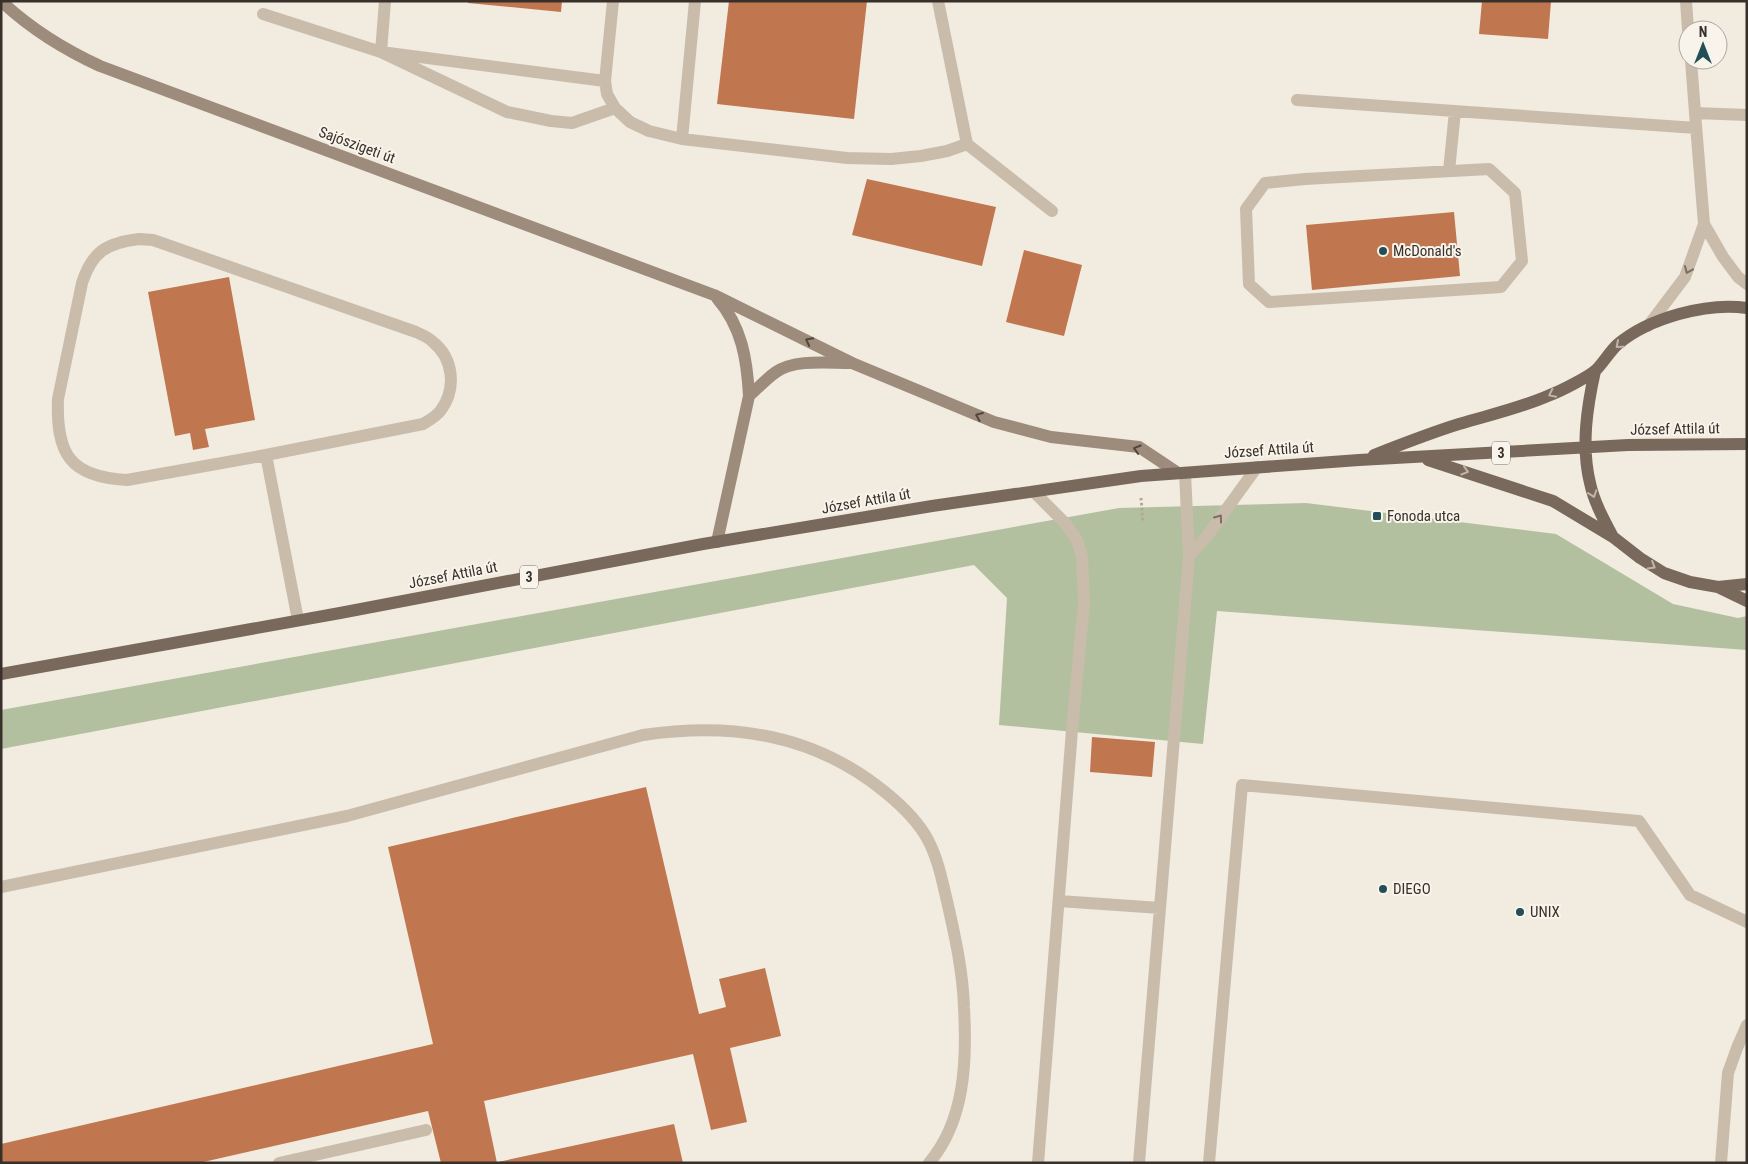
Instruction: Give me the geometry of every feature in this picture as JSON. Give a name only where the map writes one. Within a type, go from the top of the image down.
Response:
[{"type":"main road","name":"Sajószigeti út","points":[[1,1],[18,17],[65,50],[100,66],[714,295],[852,362],[994,422],[1027,432],[1074,441],[1139,447],[1182,473]]},
{"type":"main road","points":[[714,295],[729,312],[736,327],[748,371],[749,396],[717,542]]},
{"type":"main road","points":[[1359,460],[1456,425],[1550,395],[1595,371],[1618,344],[1648,326],[1676,315],[1706,308],[1747,308]]},
{"type":"main road","points":[[749,396],[777,371],[791,366],[852,362]]},
{"type":"main road","points":[[1595,371],[1589,396],[1584,448],[1590,483],[1599,510],[1612,537]]},
{"type":"main road","name":"József Attila út","points":[[1,674],[717,542],[932,506],[1125,478],[1359,460],[1628,445],[1747,444]]},
{"type":"main road","points":[[1418,457],[1553,501],[1612,537],[1664,573],[1690,582],[1718,587],[1747,584]]},
{"type":"main road","points":[[1718,587],[1747,602]]},
{"type":"lane","points":[[381,52],[385,1]]},
{"type":"lane","points":[[612,1],[605,81],[607,94],[615,108],[630,122],[649,131],[682,139],[848,158],[921,156],[947,151],[967,144]]},
{"type":"lane","points":[[682,139],[695,1]]},
{"type":"lane","points":[[938,1],[967,144],[1052,211]]},
{"type":"lane","points":[[1686,1],[1687,20]]},
{"type":"lane","points":[[263,14],[381,52],[507,112],[551,121],[572,123],[615,108]]},
{"type":"lane","points":[[381,52],[605,81]]},
{"type":"lane","points":[[1648,326],[1685,277],[1704,224],[1691,70]]},
{"type":"lane","points":[[1297,100],[1696,128]]},
{"type":"lane","points":[[1449,172],[1455,111]]},
{"type":"lane","points":[[1695,114],[1747,116]]},
{"type":"lane","points":[[1489,169],[1515,193],[1522,260],[1501,288],[1269,302],[1249,284],[1246,209],[1265,183],[1305,179],[1449,172],[1489,169]]},
{"type":"lane","points":[[1704,224],[1723,257],[1738,277],[1747,284]]},
{"type":"lane","points":[[127,240],[153,240],[416,332],[432,340],[447,360],[451,386],[448,398],[434,418],[423,424],[266,455],[127,480],[92,474],[76,466],[65,451],[60,436],[58,399],[82,283],[88,266],[96,255],[107,247],[127,240]]},
{"type":"lane","points":[[266,455],[298,620]]},
{"type":"lane","points":[[1189,556],[1201,543],[1257,467]]},
{"type":"lane","points":[[1139,1163],[1189,556],[1182,473]]},
{"type":"lane","points":[[1035,492],[1065,523],[1077,540],[1082,557],[1084,603],[1038,1163]]},
{"type":"lane","points":[[1,887],[347,816],[643,735],[674,731],[723,730],[753,733],[800,745],[836,759],[868,778],[911,817],[927,838],[937,860],[957,947],[964,992],[966,1038],[962,1084],[955,1114],[947,1136],[929,1163]]},
{"type":"lane","points":[[1209,1163],[1242,785],[1638,821],[1690,895],[1747,922]]},
{"type":"lane","points":[[1059,901],[1160,908]]},
{"type":"lane","points":[[1721,1163],[1728,1073],[1747,1025]]},
{"type":"lane","points":[[279,1163],[426,1130]]},
{"type":"green space","points":[[1306,503],[1556,534],[1673,604],[1738,618],[1747,616],[1747,650],[1217,611],[1203,744],[999,725],[1007,598],[974,565],[1,749],[1,710],[1119,508]]},
{"type":"building","points":[[468,1],[562,1],[561,12],[468,3]]},
{"type":"building","points":[[729,1],[867,1],[854,119],[717,104]]},
{"type":"building","points":[[1482,1],[1551,1],[1548,39],[1479,34]]},
{"type":"building","points":[[867,179],[996,207],[982,266],[852,235]]},
{"type":"building","name":"McDonald's","points":[[1454,212],[1460,276],[1312,290],[1306,225]]},
{"type":"building","points":[[1024,250],[1082,265],[1064,336],[1006,322]]},
{"type":"building","points":[[229,277],[255,420],[205,429],[209,447],[193,450],[190,433],[175,436],[148,292]]},
{"type":"building","points":[[1092,737],[1155,742],[1152,777],[1090,772]]},
{"type":"building","points":[[646,787],[699,1014],[726,1007],[719,979],[765,968],[781,1036],[730,1048],[747,1122],[711,1130],[693,1054],[484,1101],[497,1163],[441,1163],[428,1111],[199,1163],[1,1163],[1,1144],[433,1044],[388,847]]},
{"type":"building","points":[[674,1124],[683,1163],[498,1163],[498,1162]]},
{"type":"place","name":"McDonald's","points":[[1383,251]]},
{"type":"place","name":"Fonoda utca","points":[[1377,516]]},
{"type":"place","name":"DIEGO","points":[[1383,889]]},
{"type":"place","name":"UNIX","points":[[1520,912]]}]
